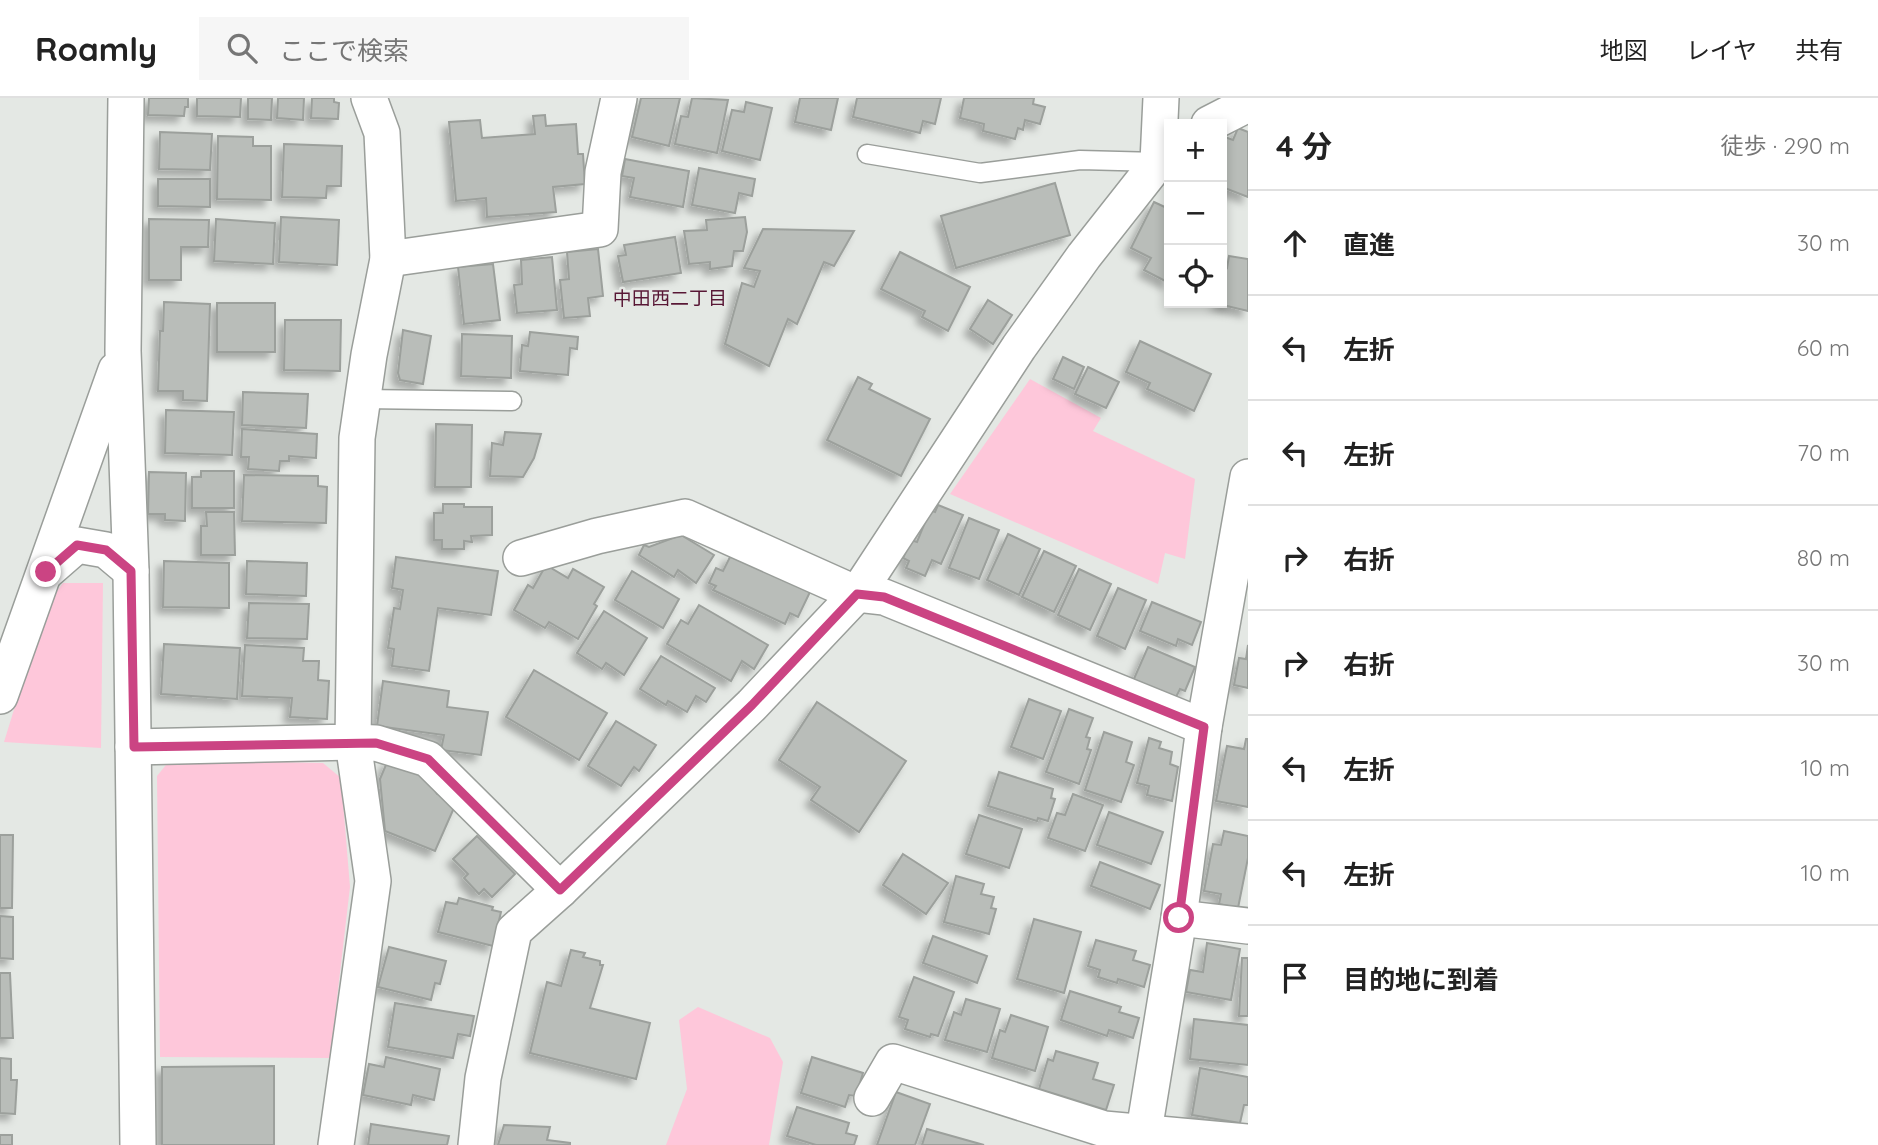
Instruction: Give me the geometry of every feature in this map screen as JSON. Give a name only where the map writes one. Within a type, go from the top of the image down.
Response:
[{"type":"street","points":[[126,98],[123,351],[131,571],[138,1145]]},
{"type":"street","points":[[337,1145],[373,881],[353,742],[357,438],[369,355],[388,259],[382,133],[369,98]]},
{"type":"street","points":[[388,259],[600,229],[603,172],[619,98]]},
{"type":"street","points":[[476,1145],[483,1078],[514,931],[752,705],[857,594],[1019,346],[1084,256],[1163,157],[1161,98]]},
{"type":"street","points":[[1219,119],[1248,104]]},
{"type":"street","points":[[0,695],[123,351]]},
{"type":"street","points":[[1147,1140],[1204,727],[1238,607],[1248,477]]},
{"type":"street","points":[[521,558],[597,536],[685,517],[857,594],[884,597],[1204,727]]},
{"type":"street","points":[[46,572],[77,545],[106,550],[131,571]]},
{"type":"street","points":[[134,747],[353,742],[376,743],[428,759],[560,890]]},
{"type":"street","points":[[1179,918],[1248,926]]},
{"type":"street","points":[[872,1098],[893,1062],[1104,1129],[1147,1140],[1248,1142]]},
{"type":"lane","points":[[867,154],[980,173],[1080,160],[1163,157]]},
{"type":"lane","points":[[363,399],[512,401]]},
{"type":"shaded area","points":[[1030,379],[1101,418],[1093,431],[1195,479],[1185,559],[1165,553],[1158,584],[950,494]]},
{"type":"shaded area","points":[[63,583],[103,583],[101,748],[4,742],[46,606]]},
{"type":"shaded area","points":[[170,760],[323,763],[341,778],[350,887],[330,1058],[160,1057],[157,776]]},
{"type":"shaded area","points":[[698,1007],[770,1038],[783,1062],[769,1145],[666,1145],[687,1089],[679,1020]]},
{"type":"building","points":[[149,98],[188,98],[188,107],[185,107],[184,116],[148,115]]},
{"type":"building","points":[[197,98],[241,98],[240,117],[197,116]]},
{"type":"building","points":[[248,98],[272,98],[271,120],[248,119]]},
{"type":"building","points":[[278,98],[304,98],[303,120],[277,118]]},
{"type":"building","points":[[312,98],[334,98],[334,102],[339,103],[338,119],[311,118]]},
{"type":"building","points":[[641,98],[680,98],[669,146],[632,137]]},
{"type":"building","points":[[692,98],[728,100],[717,153],[675,144],[681,116],[688,117]]},
{"type":"building","points":[[800,98],[838,98],[831,130],[795,122]]},
{"type":"building","points":[[857,98],[941,98],[935,124],[923,121],[920,133],[853,117]]},
{"type":"building","points":[[964,98],[1034,98],[1033,104],[1045,107],[1040,124],[1025,120],[1023,130],[1018,128],[1015,139],[983,131],[984,124],[960,118]]},
{"type":"building","points":[[746,102],[772,108],[760,160],[722,151],[732,110],[744,112]]},
{"type":"building","points":[[545,115],[546,126],[576,124],[578,154],[583,154],[585,184],[553,187],[556,212],[487,217],[486,198],[456,201],[449,122],[480,120],[482,138],[535,134],[533,116]]},
{"type":"building","points":[[1238,128],[1248,132],[1248,197],[1227,189],[1227,138],[1233,140]]},
{"type":"building","points":[[160,132],[212,134],[210,170],[159,169]]},
{"type":"building","points":[[218,136],[253,137],[253,146],[271,146],[271,200],[217,199]]},
{"type":"building","points":[[284,144],[342,146],[341,186],[327,186],[326,198],[282,197]]},
{"type":"building","points":[[625,159],[689,171],[683,207],[630,197],[634,178],[622,176]]},
{"type":"building","points":[[699,168],[755,179],[752,196],[739,193],[735,213],[692,205]]},
{"type":"building","points":[[158,179],[210,179],[210,207],[158,206]]},
{"type":"building","points":[[1055,183],[1070,235],[956,268],[941,216]]},
{"type":"building","points":[[1154,202],[1164,207],[1164,280],[1144,270],[1151,258],[1131,248]]},
{"type":"building","points":[[281,217],[339,220],[337,265],[279,262]]},
{"type":"building","points":[[745,217],[747,232],[743,251],[734,251],[732,266],[710,269],[710,262],[689,264],[684,231],[707,230],[706,220]]},
{"type":"building","points":[[149,219],[209,220],[208,247],[181,247],[181,280],[149,280]]},
{"type":"building","points":[[216,219],[275,223],[273,264],[214,261]]},
{"type":"building","points":[[763,229],[854,231],[834,266],[824,262],[797,324],[788,319],[769,366],[725,344],[742,283],[754,287],[760,271],[744,268]]},
{"type":"building","points":[[675,237],[681,273],[623,282],[618,256],[626,255],[624,245]]},
{"type":"building","points":[[598,249],[603,296],[588,298],[590,316],[564,318],[560,280],[569,279],[567,252]]},
{"type":"building","points":[[900,252],[970,287],[948,331],[922,317],[925,311],[881,289]]},
{"type":"building","points":[[1229,256],[1248,259],[1248,311],[1227,306]]},
{"type":"building","points":[[552,257],[557,310],[517,313],[514,285],[522,284],[521,260]]},
{"type":"building","points":[[493,264],[500,320],[464,324],[458,267]]},
{"type":"building","points":[[988,300],[1012,315],[993,344],[970,329]]},
{"type":"building","points":[[164,302],[210,304],[207,401],[183,400],[183,391],[158,391]]},
{"type":"building","points":[[217,303],[275,303],[275,352],[217,352]]},
{"type":"building","points":[[285,320],[341,320],[340,371],[284,370]]},
{"type":"building","points":[[403,330],[431,336],[423,384],[400,380],[398,373]]},
{"type":"building","points":[[530,332],[578,337],[577,349],[570,348],[568,375],[520,371],[522,345],[528,346]]},
{"type":"building","points":[[462,334],[512,336],[511,378],[461,376]]},
{"type":"building","points":[[1140,341],[1211,374],[1194,411],[1147,389],[1150,383],[1126,372]]},
{"type":"building","points":[[1063,357],[1084,367],[1074,389],[1053,379]]},
{"type":"building","points":[[1088,367],[1119,382],[1106,408],[1075,394]]},
{"type":"building","points":[[858,377],[872,384],[869,389],[930,419],[901,476],[827,440]]},
{"type":"building","points":[[243,392],[308,394],[306,428],[242,425]]},
{"type":"building","points":[[166,410],[234,412],[232,455],[165,453]]},
{"type":"building","points":[[436,424],[472,425],[471,487],[435,487]]},
{"type":"building","points":[[242,429],[317,434],[316,458],[289,456],[289,461],[280,461],[279,471],[248,469],[249,457],[241,457]]},
{"type":"building","points":[[505,432],[541,434],[534,458],[523,477],[490,476],[492,443],[503,445]]},
{"type":"building","points":[[201,471],[234,471],[234,508],[192,508],[192,477],[201,477]]},
{"type":"building","points":[[149,472],[186,473],[185,521],[165,520],[165,514],[148,514]]},
{"type":"building","points":[[244,475],[318,476],[318,486],[327,487],[326,523],[242,521]]},
{"type":"building","points":[[443,504],[492,507],[492,535],[471,536],[472,542],[464,541],[464,549],[442,549],[442,540],[434,540],[434,513],[443,513]]},
{"type":"building","points":[[938,505],[963,515],[941,564],[932,560],[925,576],[906,568],[909,561],[903,558],[911,540],[917,542],[930,510],[935,512]]},
{"type":"building","points":[[206,512],[234,512],[235,555],[201,555],[201,526],[207,526]]},
{"type":"building","points":[[969,518],[999,530],[979,579],[949,568]]},
{"type":"building","points":[[1008,534],[1040,549],[1019,595],[987,580]]},
{"type":"building","points":[[681,535],[714,555],[696,583],[678,570],[674,577],[639,555],[644,545],[649,547]]},
{"type":"building","points":[[1044,551],[1076,566],[1054,612],[1022,597]]},
{"type":"building","points":[[731,555],[810,592],[798,617],[790,613],[785,624],[713,590],[716,586],[709,583],[716,568],[723,571]]},
{"type":"building","points":[[396,557],[498,571],[491,615],[438,608],[429,671],[392,666],[394,649],[388,648],[394,608],[400,609],[403,590],[392,588]]},
{"type":"building","points":[[164,561],[229,563],[229,608],[163,607]]},
{"type":"building","points":[[247,561],[307,563],[306,596],[246,594]]},
{"type":"building","points":[[546,565],[568,578],[573,569],[604,587],[594,604],[597,606],[578,639],[549,622],[545,628],[514,610],[528,585],[533,588]]},
{"type":"building","points":[[1079,569],[1111,584],[1090,630],[1058,615]]},
{"type":"building","points":[[632,571],[679,599],[663,628],[615,600]]},
{"type":"building","points":[[1118,588],[1146,600],[1125,649],[1097,636]]},
{"type":"building","points":[[1152,602],[1201,622],[1192,645],[1178,639],[1176,646],[1140,631]]},
{"type":"building","points":[[249,603],[309,604],[307,639],[247,638]]},
{"type":"building","points":[[699,605],[768,645],[754,669],[742,661],[731,681],[667,644],[681,620],[688,624]]},
{"type":"building","points":[[604,611],[647,638],[624,675],[606,663],[602,669],[577,653]]},
{"type":"building","points":[[164,644],[240,648],[237,699],[161,694]]},
{"type":"building","points":[[245,645],[304,648],[303,661],[319,661],[318,680],[329,681],[327,719],[290,717],[292,698],[242,696]]},
{"type":"building","points":[[1248,645],[1248,688],[1234,685],[1239,658],[1246,659]]},
{"type":"building","points":[[1148,647],[1195,667],[1185,691],[1180,689],[1175,699],[1133,681]]},
{"type":"building","points":[[661,656],[715,688],[706,702],[696,696],[687,712],[668,701],[666,705],[640,689]]},
{"type":"building","points":[[534,670],[607,713],[579,760],[506,717]]},
{"type":"building","points":[[383,681],[449,691],[447,707],[488,712],[481,755],[441,750],[444,735],[377,726]]},
{"type":"building","points":[[1029,699],[1061,711],[1043,759],[1011,747]]},
{"type":"building","points":[[817,702],[906,761],[859,832],[811,800],[820,787],[779,760]]},
{"type":"building","points":[[1069,709],[1093,718],[1086,737],[1090,738],[1087,749],[1091,750],[1079,784],[1046,772]]},
{"type":"building","points":[[616,721],[656,745],[639,771],[634,767],[621,786],[588,766]]},
{"type":"building","points":[[1104,732],[1132,742],[1126,762],[1134,765],[1121,802],[1085,790]]},
{"type":"building","points":[[1149,738],[1161,742],[1159,748],[1172,752],[1170,764],[1178,767],[1172,801],[1147,795],[1149,786],[1137,783]]},
{"type":"building","points":[[1246,739],[1248,807],[1216,801],[1227,746],[1244,749]]},
{"type":"building","points":[[388,760],[426,775],[437,794],[457,801],[435,851],[385,831],[380,779]]},
{"type":"building","points":[[999,772],[1053,789],[1051,798],[1055,799],[1048,821],[1038,818],[1037,821],[988,806]]},
{"type":"building","points":[[1073,794],[1103,805],[1085,851],[1048,838],[1057,813],[1065,815]]},
{"type":"building","points":[[1109,812],[1163,832],[1151,864],[1097,845]]},
{"type":"building","points":[[979,815],[1022,829],[1009,868],[966,854]]},
{"type":"building","points":[[1224,831],[1248,836],[1248,858],[1238,908],[1219,904],[1221,894],[1204,891],[1213,844],[1221,845]]},
{"type":"building","points":[[0,835],[13,835],[12,908],[0,908]]},
{"type":"building","points":[[477,836],[515,874],[492,897],[484,889],[479,894],[464,878],[468,874],[453,859]]},
{"type":"building","points":[[903,854],[948,883],[926,914],[883,885]]},
{"type":"building","points":[[1100,862],[1160,885],[1150,909],[1091,886]]},
{"type":"building","points":[[956,876],[984,884],[981,894],[994,897],[991,908],[996,909],[989,934],[944,922]]},
{"type":"building","points":[[459,898],[493,907],[492,910],[501,912],[493,946],[438,932],[446,902],[457,904]]},
{"type":"building","points":[[0,916],[13,917],[13,959],[0,958]]},
{"type":"building","points":[[1034,919],[1081,932],[1064,993],[1017,979]]},
{"type":"building","points":[[933,936],[987,956],[977,983],[923,963]]},
{"type":"building","points":[[1096,940],[1136,951],[1133,960],[1150,965],[1144,987],[1118,979],[1117,983],[1098,977],[1100,970],[1088,966]]},
{"type":"building","points":[[1207,943],[1240,949],[1231,1000],[1186,992],[1190,970],[1203,972]]},
{"type":"building","points":[[389,947],[446,961],[440,984],[435,983],[431,1000],[378,987]]},
{"type":"building","points":[[571,950],[585,953],[583,957],[600,961],[600,965],[603,965],[590,1008],[650,1023],[636,1079],[530,1053],[547,982],[561,986]]},
{"type":"building","points":[[1242,958],[1248,958],[1248,1016],[1239,1016]]},
{"type":"building","points":[[0,973],[10,973],[13,1038],[0,1038]]},
{"type":"building","points":[[914,977],[954,992],[938,1036],[931,1034],[930,1037],[905,1029],[908,1020],[899,1017]]},
{"type":"building","points":[[1070,991],[1121,1007],[1119,1012],[1139,1018],[1133,1038],[1109,1030],[1107,1036],[1061,1020]]},
{"type":"building","points":[[966,999],[1000,1009],[987,1052],[945,1040],[954,1012],[961,1015]]},
{"type":"building","points":[[395,1003],[474,1016],[470,1036],[458,1034],[453,1058],[388,1047]]},
{"type":"building","points":[[1011,1015],[1048,1027],[1035,1071],[992,1058],[1000,1030],[1005,1032]]},
{"type":"building","points":[[1194,1019],[1248,1025],[1248,1065],[1190,1059]]},
{"type":"building","points":[[1056,1051],[1098,1063],[1093,1079],[1114,1085],[1106,1110],[1039,1089],[1048,1059],[1053,1061]]},
{"type":"building","points":[[386,1057],[440,1069],[434,1100],[413,1095],[411,1105],[363,1095],[369,1064],[384,1067]]},
{"type":"building","points":[[812,1057],[863,1073],[856,1096],[849,1095],[845,1107],[801,1093]]},
{"type":"building","points":[[0,1058],[11,1059],[11,1080],[17,1080],[15,1114],[0,1113]]},
{"type":"building","points":[[274,1066],[274,1145],[162,1145],[162,1067]]},
{"type":"building","points":[[1200,1068],[1248,1077],[1248,1105],[1244,1105],[1240,1123],[1192,1115]]},
{"type":"building","points":[[896,1092],[930,1104],[915,1145],[877,1145]]},
{"type":"building","points":[[797,1107],[849,1123],[846,1133],[857,1136],[854,1145],[816,1145],[787,1136]]},
{"type":"building","points":[[371,1124],[449,1136],[447,1145],[368,1145]]},
{"type":"building","points":[[504,1125],[550,1127],[547,1140],[570,1145],[498,1145]]},
{"type":"building","points":[[927,1129],[984,1145],[922,1145]]},
{"type":"building","points":[[0,1135],[12,1135],[12,1145],[0,1145]]},
{"type":"district","name":"中田西二丁目","points":[[670,298]]},
{"type":"route","points":[[46,572],[77,545],[106,550],[131,571],[134,747],[353,742],[376,743],[428,759],[560,890],[752,705],[857,594],[884,597],[1204,727],[1179,918]]}]
